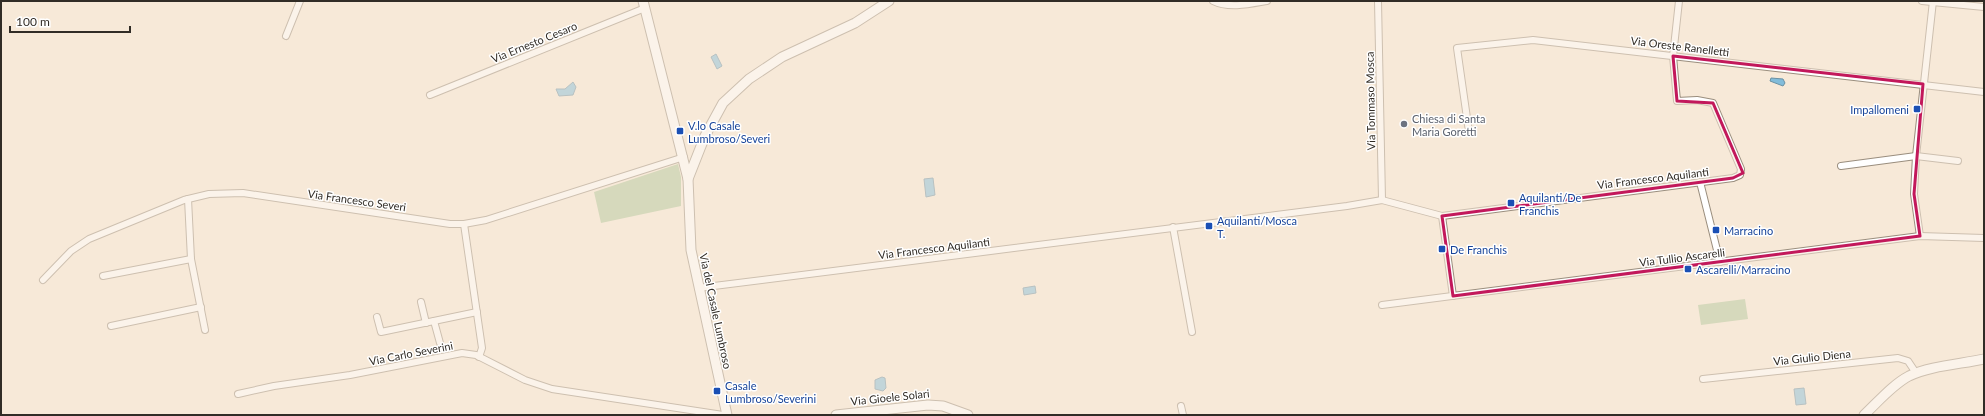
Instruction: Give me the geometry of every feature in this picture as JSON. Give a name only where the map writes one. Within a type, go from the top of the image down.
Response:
[{"type":"street","points":[[286,36],[300,1]]},
{"type":"street","name":"Via del Casale Lumbroso","points":[[725,415],[713,348],[698,288],[691,250],[688,179],[716,114],[723,103],[738,88],[782,57],[855,23],[890,1]]},
{"type":"street","points":[[1213,1],[1221,4],[1234,5],[1266,1]]},
{"type":"street","name":"Via Tommaso Mosca","points":[[1378,1],[1382,200]]},
{"type":"street","points":[[1673,56],[1679,1]]},
{"type":"street","points":[[1922,1],[1984,7]]},
{"type":"street","points":[[1920,236],[1914,194],[1916,156],[1933,2]]},
{"type":"street","points":[[644,5],[684,157],[688,179]]},
{"type":"street","name":"Via Ernesto Cesaro","points":[[430,95],[644,5]]},
{"type":"street","name":"Via Oreste Ranelletti","points":[[1469,132],[1457,48],[1533,40],[1984,92]]},
{"type":"street","name":"Via Francesco Aquilanti","points":[[698,288],[1346,206],[1382,200],[1442,216],[1733,178],[1740,175],[1741,169],[1713,103],[1697,100],[1677,102],[1673,56]]},
{"type":"street","points":[[1841,166],[1916,156],[1958,161]]},
{"type":"street","name":"Via Francesco Severi","points":[[43,280],[71,251],[85,241],[188,199],[214,193],[238,193],[450,224],[464,224],[486,220],[684,157]]},
{"type":"street","points":[[1700,182],[1720,262]]},
{"type":"street","points":[[188,199],[190,259],[205,330]]},
{"type":"street","points":[[1442,216],[1453,296]]},
{"type":"street","points":[[464,224],[478,312],[482,348],[479,357]]},
{"type":"street","points":[[1173,227],[1192,332]]},
{"type":"street","name":"Via Tullio Ascarelli","points":[[1382,305],[1920,236],[1984,238]]},
{"type":"street","points":[[103,276],[190,259]]},
{"type":"street","points":[[421,302],[426,323]]},
{"type":"street","points":[[111,326],[201,307]]},
{"type":"street","points":[[377,317],[381,332],[478,312]]},
{"type":"street","points":[[434,321],[440,343]]},
{"type":"street","name":"Via Carlo Severini","points":[[238,394],[274,386],[350,376],[449,355],[466,353],[479,357],[525,380],[552,388],[725,415]]},
{"type":"street","name":"Via Giulio Diena","points":[[1703,379],[1898,358],[1908,361],[1916,373]]},
{"type":"street","points":[[1864,415],[1900,382],[1916,373],[1984,359]]},
{"type":"street","name":"Via Gioele Solari","points":[[836,415],[928,404],[943,406],[968,415]]},
{"type":"street","points":[[1181,406],[1183,415]]},
{"type":"highlighted area","points":[[1673,56],[1923,84],[1914,194],[1920,236],[1453,296],[1442,216],[1733,178],[1743,173],[1713,103],[1677,101]]},
{"type":"green space","points":[[678,164],[681,177],[681,206],[601,223],[594,192]]},
{"type":"green space","points":[[1745,299],[1748,319],[1701,325],[1698,305]]},
{"type":"water","points":[[716,54],[722,66],[717,69],[711,57]]},
{"type":"water","points":[[1771,78],[1783,79],[1785,83],[1783,86],[1770,81]]},
{"type":"water","points":[[573,82],[576,87],[573,95],[559,96],[556,89],[565,89]]},
{"type":"water","points":[[933,178],[935,195],[926,197],[924,179]]},
{"type":"water","points":[[1035,286],[1036,293],[1024,295],[1023,288]]},
{"type":"water","points":[[882,377],[885,378],[886,388],[883,391],[875,389],[875,380]]},
{"type":"water","points":[[1804,388],[1806,404],[1796,405],[1794,389]]},
{"type":"place","name":"Impallomeni","points":[[1917,109]]},
{"type":"place","name":"Chiesa di Santa Maria Goretti","points":[[1404,124]]},
{"type":"place","name":"V.lo Casale Lumbroso/Severi","points":[[680,131]]},
{"type":"place","name":"Aquilanti/De Franchis","points":[[1511,203]]},
{"type":"place","name":"Aquilanti/Mosca T.","points":[[1209,226]]},
{"type":"place","name":"Marracino","points":[[1716,230]]},
{"type":"place","name":"De Franchis","points":[[1442,249]]},
{"type":"place","name":"Ascarelli/Marracino","points":[[1688,269]]},
{"type":"place","name":"Casale Lumbroso/Severini","points":[[717,391]]}]
